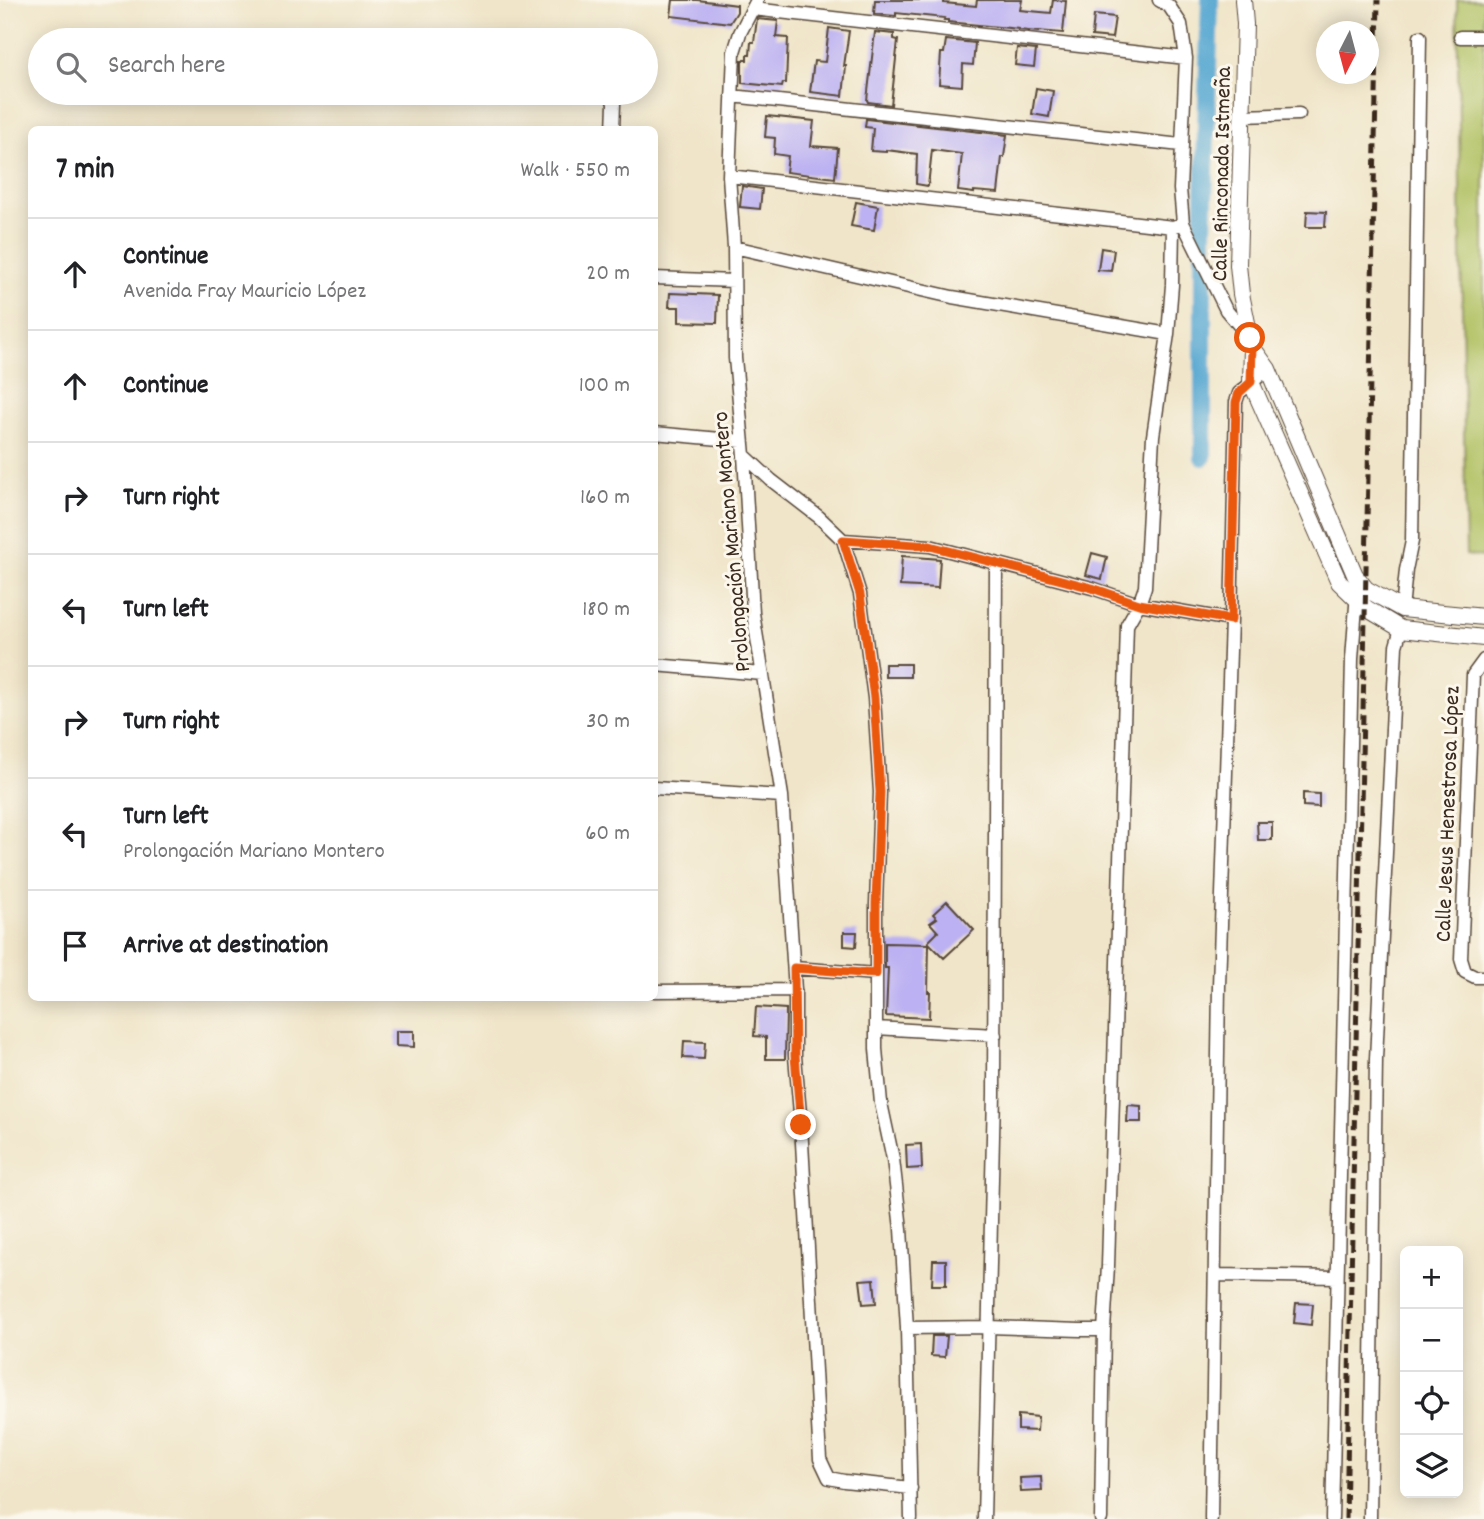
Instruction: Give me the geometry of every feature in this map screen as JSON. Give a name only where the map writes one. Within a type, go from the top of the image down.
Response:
[{"type":"street","points":[[1101,1519],[1104,1330],[1127,625],[1145,587],[1153,436],[1168,334],[1178,225],[1186,58],[1181,23],[1170,6],[1159,0]]},
{"type":"street","name":"Calle Rinconada Istmeña","points":[[1243,0],[1245,24],[1238,264],[1251,343]]},
{"type":"street","points":[[755,4],[1186,58]]},
{"type":"street","name":"Prolongación Mariano Montero","points":[[755,4],[740,33],[734,52],[729,176],[734,247],[735,358],[744,455],[753,613],[782,796],[794,968],[795,1056],[820,1459],[829,1478],[911,1488]]},
{"type":"street","points":[[1370,1519],[1376,1059],[1396,646],[1401,629],[1405,570],[1412,541],[1420,37]]},
{"type":"street","points":[[1460,37],[1484,37]]},
{"type":"street","points":[[732,96],[1181,145]]},
{"type":"street","points":[[613,126],[614,105]]},
{"type":"street","points":[[1243,116],[1299,114]]},
{"type":"street","points":[[729,176],[1178,225],[1190,240],[1226,310],[1268,369],[1359,581],[1366,589],[1402,609],[1484,617]]},
{"type":"street","points":[[734,247],[953,297],[1168,334]]},
{"type":"street","points":[[658,278],[734,281]]},
{"type":"street","points":[[1251,343],[1251,382],[1339,582],[1366,608],[1401,629],[1484,638]]},
{"type":"street","points":[[1212,1519],[1219,986],[1236,402],[1239,393],[1268,369]]},
{"type":"street","points":[[658,433],[742,441]]},
{"type":"street","points":[[744,455],[843,540],[860,594],[874,698],[880,792],[876,904],[876,1049],[881,1103],[893,1159],[901,1229],[907,1328],[911,1519]]},
{"type":"street","points":[[843,540],[930,546],[1092,588],[1139,604],[1231,620]]},
{"type":"street","points":[[984,1519],[995,1035],[996,563]]},
{"type":"street","points":[[1332,1519],[1352,659],[1359,581]]},
{"type":"street","name":"Calle Jesus Henestrosa López","points":[[1483,660],[1473,675],[1461,959],[1465,972],[1475,977],[1484,977]]},
{"type":"street","points":[[658,665],[762,674]]},
{"type":"street","points":[[658,788],[782,796]]},
{"type":"street","points":[[794,968],[876,974]]},
{"type":"street","points":[[658,991],[795,990]]},
{"type":"street","points":[[876,1028],[995,1035]]},
{"type":"street","points":[[1215,1275],[1337,1277]]},
{"type":"street","points":[[907,1328],[1104,1330]]},
{"type":"green space","points":[[1457,0],[1484,0],[1484,557],[1466,555]]},
{"type":"building","points":[[673,0],[737,5],[737,12],[730,23],[671,16]]},
{"type":"building","points":[[875,0],[944,0],[944,3],[976,6],[977,0],[1022,0],[1020,10],[1051,13],[1053,0],[1066,1],[1063,33],[948,22],[945,18],[896,13],[896,16],[874,14]]},
{"type":"building","points":[[1094,15],[1115,17],[1112,38],[1092,36]]},
{"type":"building","points":[[757,19],[778,21],[776,37],[788,38],[786,83],[783,83],[782,87],[742,83],[742,60],[747,60],[747,55],[750,55]]},
{"type":"building","points":[[829,28],[849,31],[843,96],[810,92],[814,61],[825,62]]},
{"type":"building","points":[[875,32],[894,34],[894,39],[898,40],[891,105],[867,100]]},
{"type":"building","points":[[946,40],[975,43],[973,65],[963,64],[962,86],[939,84],[941,53],[944,53]]},
{"type":"building","points":[[1017,48],[1036,50],[1034,67],[1015,65]]},
{"type":"building","points":[[1036,88],[1053,91],[1049,117],[1032,114]]},
{"type":"building","points":[[767,116],[814,121],[811,146],[838,148],[835,178],[786,172],[788,156],[774,154],[775,138],[765,137]]},
{"type":"building","points":[[866,119],[1007,135],[998,193],[958,191],[962,154],[932,150],[928,186],[916,184],[917,154],[871,151],[873,128],[865,127]]},
{"type":"building","points":[[742,186],[762,189],[760,209],[740,207]]},
{"type":"building","points":[[856,202],[878,206],[874,230],[851,226]]},
{"type":"building","points":[[1307,211],[1326,212],[1325,227],[1306,227]]},
{"type":"building","points":[[1101,248],[1114,250],[1111,271],[1098,270]]},
{"type":"building","points":[[670,293],[718,295],[717,323],[679,322],[679,307],[669,307]]},
{"type":"building","points":[[1092,553],[1107,557],[1102,579],[1086,575]]},
{"type":"building","points":[[902,556],[940,559],[938,588],[900,586]]},
{"type":"building","points":[[885,664],[910,664],[910,677],[885,677]]},
{"type":"building","points":[[1303,793],[1319,794],[1319,807],[1303,806]]},
{"type":"building","points":[[1257,822],[1272,822],[1272,840],[1258,840]]},
{"type":"building","points":[[947,901],[974,930],[944,958],[928,942],[938,932],[930,923],[937,918],[933,914]]},
{"type":"building","points":[[844,932],[857,932],[856,947],[844,946]]},
{"type":"building","points":[[885,943],[929,944],[929,1018],[886,1016],[888,968],[885,968]]},
{"type":"building","points":[[756,1007],[786,1009],[785,1059],[766,1059],[766,1037],[754,1036]]},
{"type":"building","points":[[396,1031],[414,1031],[414,1047],[396,1046]]},
{"type":"building","points":[[684,1041],[705,1042],[704,1059],[683,1058]]},
{"type":"building","points":[[1128,1105],[1141,1106],[1141,1122],[1127,1122]]},
{"type":"building","points":[[921,1144],[922,1168],[907,1169],[906,1145]]},
{"type":"building","points":[[933,1260],[946,1260],[946,1285],[932,1285]]},
{"type":"building","points":[[874,1279],[876,1303],[863,1304],[860,1280]]},
{"type":"building","points":[[1296,1303],[1313,1304],[1311,1325],[1294,1323]]},
{"type":"building","points":[[932,1336],[947,1336],[945,1357],[931,1356]]},
{"type":"building","points":[[1018,1415],[1038,1417],[1037,1431],[1018,1430]]},
{"type":"building","points":[[1041,1477],[1042,1491],[1021,1492],[1020,1478]]},
{"type":"waterway","points":[[1203,457],[1203,236],[1210,0]]},
{"type":"railway","points":[[1346,1519],[1378,0]]},
{"type":"route","points":[[801,1125],[795,1056],[794,968],[876,974],[880,792],[874,698],[860,594],[843,540],[930,546],[1092,588],[1139,604],[1231,620],[1236,402],[1239,393],[1251,382],[1250,338]]}]
